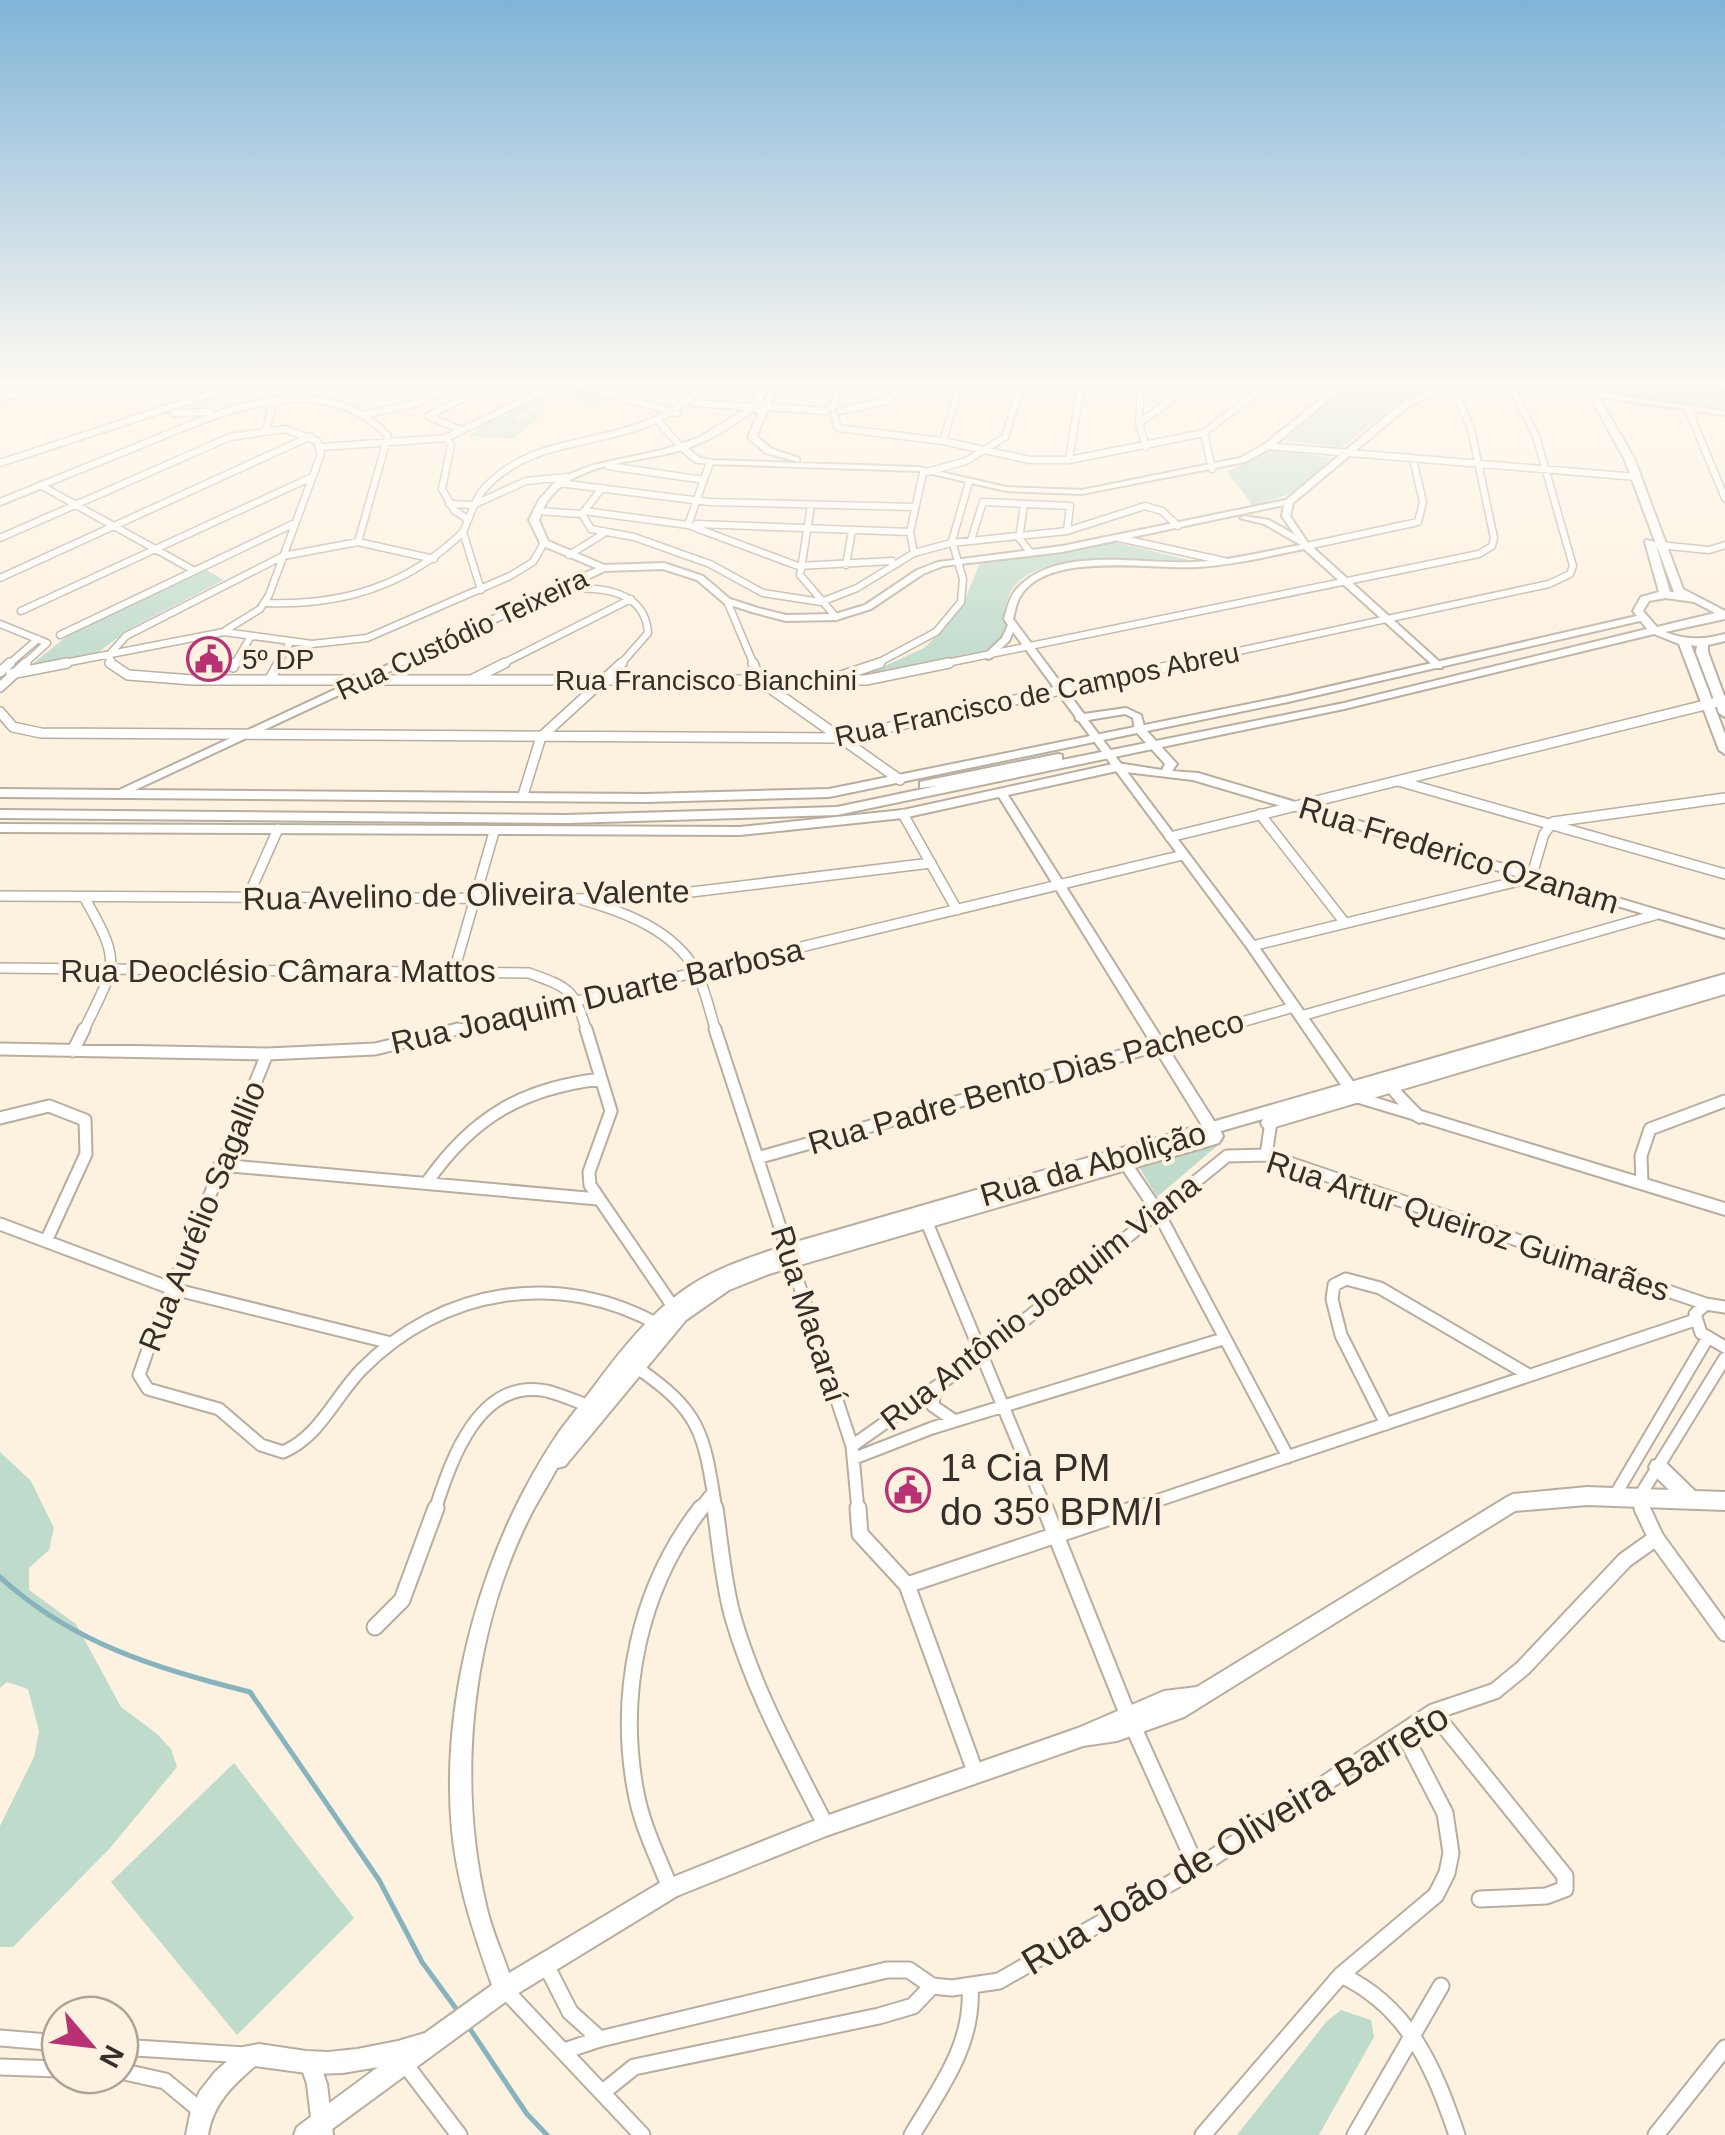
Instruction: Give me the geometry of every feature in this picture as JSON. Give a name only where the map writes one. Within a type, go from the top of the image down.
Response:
[{"type":"main road","points":[[560,484],[536,511],[536,526],[544,543],[604,568]]},
{"type":"main road","points":[[1633,484],[1656,545],[1685,596]]},
{"type":"main road","points":[[1656,545],[1665,594]]},
{"type":"main road","name":"Rua Custódio Teixeira","points":[[118,794],[604,568]]},
{"type":"main road","points":[[1723,612],[1685,596],[1665,594],[1645,599],[1638,611],[1649,624],[1683,640],[1703,642],[1725,636]]},
{"type":"main road","points":[[0,828],[740,831],[903,814],[1001,792],[1147,739],[1439,666],[1723,612]]},
{"type":"main road","points":[[0,814],[765,816],[856,808],[1649,624]]},
{"type":"main road","points":[[1683,640],[1720,704]]},
{"type":"main road","points":[[1703,642],[1720,704],[1725,750]]},
{"type":"main road","points":[[394,665],[392,675],[399,680]]},
{"type":"main road","points":[[332,679],[338,686],[335,693]]},
{"type":"main road","points":[[278,720],[276,729],[284,735]]},
{"type":"main road","points":[[216,734],[221,741],[218,748]]},
{"type":"main road","points":[[1147,739],[1168,769]]},
{"type":"main road","points":[[0,793],[792,796],[1106,753]]},
{"type":"main road","points":[[0,806],[557,811],[792,806],[1106,753]]},
{"type":"main road","name":"Rua Frederico Ozanam","points":[[1106,753],[1140,772],[1168,769],[1194,776],[1725,934]]},
{"type":"main road","points":[[1127,780],[1140,772]]},
{"type":"main road","points":[[158,775],[147,786],[163,794]]},
{"type":"main road","name":"Rua da Abolição","points":[[1386,1083],[1725,979]]},
{"type":"main road","name":"Rua da Abolição","points":[[504,1989],[490,1958],[470,1886],[461,1810],[462,1722],[488,1605],[526,1506],[544,1474],[593,1407],[676,1311],[790,1256],[1353,1092],[1725,989]]},
{"type":"main road","name":"Rua da Abolição","points":[[925,1218],[1127,1166],[1214,1134],[1271,1122],[1353,1092]]},
{"type":"main road","name":"Rua da Abolição","points":[[593,1407],[636,1366],[662,1326]]},
{"type":"main road","points":[[1658,1467],[1691,1501]]},
{"type":"main road","points":[[317,2131],[482,2004],[670,1888],[826,1826],[1130,1719],[1177,1710],[1254,1666],[1512,1503],[1613,1498],[1725,1501]]},
{"type":"main road","points":[[198,2135],[200,2110],[218,2084],[251,2055],[285,2055],[310,2063],[355,2062],[435,2038]]},
{"type":"street","points":[[0,502],[43,484]]},
{"type":"street","points":[[0,538],[123,484]]},
{"type":"street","points":[[0,578],[205,484]]},
{"type":"street","points":[[20,611],[297,484]]},
{"type":"street","points":[[224,632],[266,602],[309,484]]},
{"type":"street","points":[[358,542],[375,484]]},
{"type":"street","points":[[442,484],[450,504],[466,519]]},
{"type":"street","points":[[266,602],[320,602],[364,593],[404,578],[448,549],[463,532],[486,484]]},
{"type":"street","points":[[450,504],[473,505],[517,484]]},
{"type":"street","points":[[581,484],[696,501],[914,507]]},
{"type":"street","points":[[688,524],[703,484]]},
{"type":"street","points":[[914,553],[910,532],[922,484]]},
{"type":"street","points":[[821,681],[890,661],[929,638],[962,598],[964,588],[951,542],[969,484]]},
{"type":"street","points":[[981,484],[1082,492],[1129,484]]},
{"type":"street","name":"Rua Custódio Teixeira","points":[[604,568],[648,565],[677,569],[700,578],[727,601],[755,610],[786,618],[836,618],[878,602],[931,567],[1031,554],[1221,518],[1289,502],[1311,484]]},
{"type":"street","points":[[988,656],[1006,639],[1010,606],[1017,592],[1052,570],[1099,563],[1224,561],[1418,522],[1423,502],[1419,484]]},
{"type":"street","name":"Rua Francisco Bianchini","points":[[108,656],[114,669],[140,677],[598,682],[882,678],[1479,554],[1492,546],[1494,538],[1484,484]]},
{"type":"street","name":"Rua Francisco de Campos Abreu","points":[[0,712],[14,726],[40,732],[840,738],[1549,584],[1570,574],[1573,566],[1550,484]]},
{"type":"street","points":[[40,485],[193,570]]},
{"type":"street","points":[[483,486],[509,486]]},
{"type":"street","points":[[583,513],[602,488]]},
{"type":"street","points":[[971,540],[981,502],[1070,506],[1067,531]]},
{"type":"street","points":[[1289,502],[1286,516],[1306,545]]},
{"type":"street","points":[[1024,505],[1019,538],[1031,554]]},
{"type":"street","points":[[811,506],[798,566],[800,575],[836,618]]},
{"type":"street","points":[[583,513],[591,529],[634,537],[710,564],[762,593],[821,602],[857,588],[898,560],[951,542],[1067,531],[1151,506],[1178,526]]},
{"type":"street","points":[[536,511],[688,524],[910,532]]},
{"type":"street","points":[[1221,518],[1266,522],[1306,545],[1439,666]]},
{"type":"street","points":[[60,635],[295,522]]},
{"type":"street","points":[[688,524],[798,566],[898,560]]},
{"type":"street","points":[[463,532],[481,590]]},
{"type":"street","points":[[846,565],[852,532]]},
{"type":"street","points":[[568,555],[604,533]]},
{"type":"street","points":[[1119,538],[1191,559]]},
{"type":"street","points":[[108,656],[126,636],[283,556],[358,542],[434,559]]},
{"type":"street","points":[[11,674],[224,632],[335,644],[367,638],[523,569],[544,543]]},
{"type":"street","points":[[1656,545],[1708,550],[1725,544]]},
{"type":"street","points":[[448,549],[469,550]]},
{"type":"street","points":[[580,576],[587,587]]},
{"type":"street","points":[[523,795],[541,737],[641,646],[648,632],[647,615],[631,599],[587,587],[549,591]]},
{"type":"street","points":[[470,680],[631,599]]},
{"type":"street","points":[[727,601],[760,682],[900,780]]},
{"type":"street","points":[[732,614],[755,610]]},
{"type":"street","points":[[0,624],[48,643],[0,688]]},
{"type":"street","points":[[1010,627],[1252,946],[1353,1092],[1420,1120],[1725,1210]]},
{"type":"street","points":[[233,667],[251,636]]},
{"type":"street","points":[[0,668],[38,639]]},
{"type":"street","points":[[270,679],[290,642]]},
{"type":"street","points":[[1170,837],[1720,704]]},
{"type":"street","points":[[1079,718],[1126,711],[1138,717],[1147,739]]},
{"type":"street","points":[[1397,780],[1725,874]]},
{"type":"street","points":[[1001,792],[1062,884],[1214,1134]]},
{"type":"street","points":[[1549,824],[1725,798]]},
{"type":"street","points":[[903,814],[958,910]]},
{"type":"street","points":[[1260,814],[1345,923]]},
{"type":"street","points":[[1252,946],[1531,878],[1549,824]]},
{"type":"street","points":[[247,899],[278,829]]},
{"type":"street","points":[[454,971],[494,832]]},
{"type":"street","name":"Rua Joaquim Duarte Barbosa","points":[[0,1049],[267,1054],[375,1048],[1183,855]]},
{"type":"street","name":"Rua Avelino de Oliveira Valente","points":[[0,896],[582,900],[672,896],[931,863]]},
{"type":"street","points":[[73,1051],[113,970],[112,946],[84,897]]},
{"type":"street","name":"Rua Macaraí","points":[[582,900],[646,923],[683,952],[696,971],[853,1452],[860,1534],[908,1585],[976,1774]]},
{"type":"street","name":"Rua Padre Bento Dias Pacheco","points":[[757,1158],[1654,914]]},
{"type":"street","name":"Rua Deoclésio Câmara Mattos","points":[[0,968],[530,973],[567,987],[576,1000]]},
{"type":"street","points":[[576,1000],[610,1111],[590,1172],[598,1199],[676,1311]]},
{"type":"street","name":"Rua Aurélio Sagallio","points":[[267,1054],[139,1375],[148,1389],[219,1409],[276,1453],[306,1437],[391,1343]]},
{"type":"street","points":[[428,1182],[458,1139],[501,1105],[539,1087],[601,1079]]},
{"type":"street","points":[[1386,1083],[1420,1120]]},
{"type":"street","points":[[1642,1183],[1640,1156],[1650,1129],[1725,1101]]},
{"type":"street","points":[[0,1118],[49,1106],[61,1107],[85,1120],[86,1154],[47,1239]]},
{"type":"street","points":[[1266,1155],[1271,1122]]},
{"type":"street","name":"Rua Artur Queiroz Guimarães","points":[[1228,1156],[1266,1155],[1706,1304],[1725,1307]]},
{"type":"street","name":"Rua Antônio Joaquim Viana","points":[[853,1452],[984,1353],[1228,1156]]},
{"type":"street","points":[[220,1165],[598,1199]]},
{"type":"street","points":[[1127,1166],[1158,1212],[1288,1457]]},
{"type":"street","points":[[925,1218],[1006,1406],[1130,1719],[1197,1868]]},
{"type":"street","points":[[0,1224],[173,1289],[391,1343],[454,1310],[539,1290],[606,1296],[662,1326]]},
{"type":"street","points":[[1386,1424],[1333,1312],[1330,1297],[1334,1285],[1346,1279],[1380,1288],[1468,1335],[1527,1374]]},
{"type":"street","points":[[1706,1304],[1697,1310],[1695,1320],[1707,1339],[1725,1347]]},
{"type":"street","points":[[908,1585],[1695,1320]]},
{"type":"street","points":[[853,1452],[1223,1339]]},
{"type":"street","points":[[1613,1498],[1707,1339]]},
{"type":"street","points":[[1725,1358],[1638,1499],[1656,1538],[1725,1632]]},
{"type":"street","points":[[636,1366],[677,1395],[692,1414],[702,1437],[738,1633],[754,1680],[826,1826]]},
{"type":"street","points":[[935,1387],[933,1406],[956,1421]]},
{"type":"street","points":[[375,1627],[402,1601],[451,1463],[477,1414],[490,1402],[514,1392],[535,1391],[593,1407]]},
{"type":"street","points":[[670,1888],[636,1793],[629,1699],[637,1647],[664,1561],[685,1524],[710,1496]]},
{"type":"street","name":"Rua João de Oliveira Barreto","points":[[564,2051],[887,1970],[909,1970],[932,1986],[970,1987],[999,1981],[1197,1868],[1433,1712],[1495,1691],[1523,1668],[1625,1560],[1656,1538]]},
{"type":"street","points":[[1433,1712],[1565,1876],[1565,1889],[1546,1896],[1480,1899]]},
{"type":"street","points":[[1203,2135],[1341,1976],[1436,1895],[1452,1868],[1454,1833],[1404,1734]]},
{"type":"street","points":[[545,1962],[570,2012],[600,2039]]},
{"type":"street","points":[[1341,1976],[1364,1984],[1382,1997],[1414,2032],[1457,2135]]},
{"type":"street","points":[[603,2092],[634,2067],[879,2016],[913,2006],[932,1986]]},
{"type":"street","points":[[1355,2135],[1440,1986]]},
{"type":"street","points":[[912,2135],[966,2034],[972,2010],[970,1987]]},
{"type":"street","points":[[504,1989],[642,2135]]},
{"type":"street","points":[[0,2038],[40,2041]]},
{"type":"street","points":[[140,2047],[251,2055]]},
{"type":"street","points":[[1656,2135],[1725,2048]]},
{"type":"street","points":[[310,2063],[317,2131]]},
{"type":"street","points":[[405,2064],[459,2135]]},
{"type":"street","points":[[0,2079],[9,2067],[40,2068]]},
{"type":"street","points":[[140,2074],[163,2078],[179,2086],[200,2110]]},
{"type":"green space","points":[[1236,484],[1303,484],[1293,493],[1253,506]]},
{"type":"green space","points":[[1115,542],[1189,560],[1101,560],[1040,569],[1018,582],[1006,604],[1008,636],[993,650],[867,674],[924,648],[947,626],[963,604],[980,563]]},
{"type":"green space","points":[[205,569],[224,580],[129,629],[96,654],[30,666],[67,636]]},
{"type":"green space","points":[[1210,1140],[1218,1145],[1157,1197],[1137,1163]]},
{"type":"green space","points":[[0,1452],[31,1481],[54,1528],[49,1550],[29,1568],[29,1590],[76,1624],[121,1707],[171,1749],[177,1767],[110,1848],[13,1947],[0,1947],[0,1826],[34,1757],[39,1731],[28,1689],[7,1682],[0,1688]]},
{"type":"green space","points":[[234,1763],[354,1918],[237,2035],[111,1882]]},
{"type":"green space","points":[[1341,2010],[1371,2020],[1374,2037],[1319,2135],[1237,2135],[1327,2021]]},
{"type":"waterway","points":[[0,1577],[56,1620],[117,1651],[250,1692],[379,1880],[422,1962],[460,2014]]},
{"type":"waterway","points":[[468,2026],[527,2114],[547,2135]]},
{"type":"place","name":"5º DP","points":[[209,659]]},
{"type":"place","name":"1ª Cia PM do 35º BPM/I","points":[[908,1490]]}]
